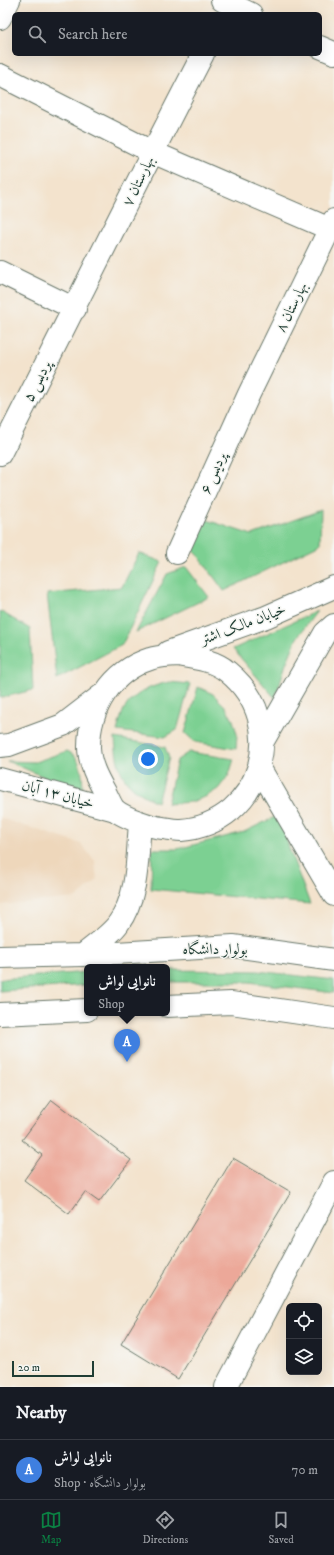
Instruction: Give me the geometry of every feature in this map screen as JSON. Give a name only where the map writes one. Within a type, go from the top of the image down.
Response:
[{"type":"main road","points":[[0,18],[9,0]]},
{"type":"main road","points":[[226,4],[246,12]]},
{"type":"main road","points":[[322,48],[334,53]]},
{"type":"main road","name":"بهارستان ۷","points":[[75,309],[152,152],[202,56]]},
{"type":"main road","points":[[0,74],[152,152],[332,225]]},
{"type":"main road","name":"بهارستان ۸","points":[[249,394],[332,225]]},
{"type":"main road","points":[[0,272],[75,309]]},
{"type":"main road","name":"پردیس ۵","points":[[0,454],[75,309]]},
{"type":"main road","name":"پردیس ۶","points":[[177,552],[249,394]]},
{"type":"main road","name":"خیابان مالک اشتر","points":[[151,658],[266,617],[334,587]]},
{"type":"main road","points":[[263,741],[325,633],[334,625]]},
{"type":"main road","points":[[0,746],[9,745],[63,725],[102,695],[115,679],[132,667],[151,658],[177,655],[204,659],[228,671],[246,690],[259,714],[263,741]]},
{"type":"main road","points":[[102,695],[91,720],[88,748],[95,775],[115,810]]},
{"type":"main road","name":"خیابان ۱۳ آبان","points":[[0,778],[115,810],[140,823],[154,827],[181,830],[207,824],[230,811],[248,791],[259,767],[263,741]]},
{"type":"main road","points":[[259,767],[334,895]]},
{"type":"main road","points":[[83,955],[117,926],[128,908],[134,888],[140,823]]},
{"type":"main road","name":"بولوار دانشگاه","points":[[0,957],[83,955],[233,946],[334,960]]},
{"type":"main road","points":[[170,1006],[231,1003],[334,1018]]},
{"type":"main road","points":[[0,1014],[84,1010]]},
{"type":"main road","points":[[226,1387],[334,1182]]},
{"type":"shaded area","points":[[0,818],[81,844],[95,861],[97,880],[76,898],[0,905]]},
{"type":"green space","points":[[321,510],[320,544],[224,591],[192,547],[207,520],[252,535]]},
{"type":"green space","points":[[139,553],[162,562],[122,645],[57,679],[47,594],[122,587]]},
{"type":"green space","points":[[186,567],[209,597],[136,632],[167,574]]},
{"type":"green space","points":[[0,611],[30,629],[33,690],[0,698]]},
{"type":"green space","points":[[317,611],[297,638],[286,664],[275,698],[233,649]]},
{"type":"green space","points":[[169,682],[190,684],[177,730],[165,737],[117,731],[124,709],[128,703],[138,694],[149,688]]},
{"type":"green space","points":[[198,687],[213,694],[225,706],[233,720],[237,734],[236,749],[195,742],[185,733]]},
{"type":"green space","points":[[115,738],[165,747],[169,758],[157,802],[137,791],[124,778],[120,770]]},
{"type":"green space","points":[[67,751],[76,757],[80,766],[83,788],[49,779],[7,761],[35,762]]},
{"type":"green space","points":[[189,752],[234,759],[229,775],[218,789],[205,797],[191,802],[167,804],[177,760]]},
{"type":"green space","points":[[279,815],[291,854],[310,904],[151,889],[152,849],[177,849],[244,832]]},
{"type":"green space","points":[[170,970],[258,971],[334,980],[334,993],[249,982],[170,982]]},
{"type":"green space","points":[[84,972],[84,985],[0,991],[0,979]]},
{"type":"building","points":[[52,1100],[131,1160],[99,1202],[85,1192],[69,1214],[24,1180],[42,1155],[22,1140]]},
{"type":"building","points":[[233,1158],[291,1192],[178,1379],[121,1344]]},
{"type":"place","name":"نانوایی لواش","points":[[127,1062]]}]
